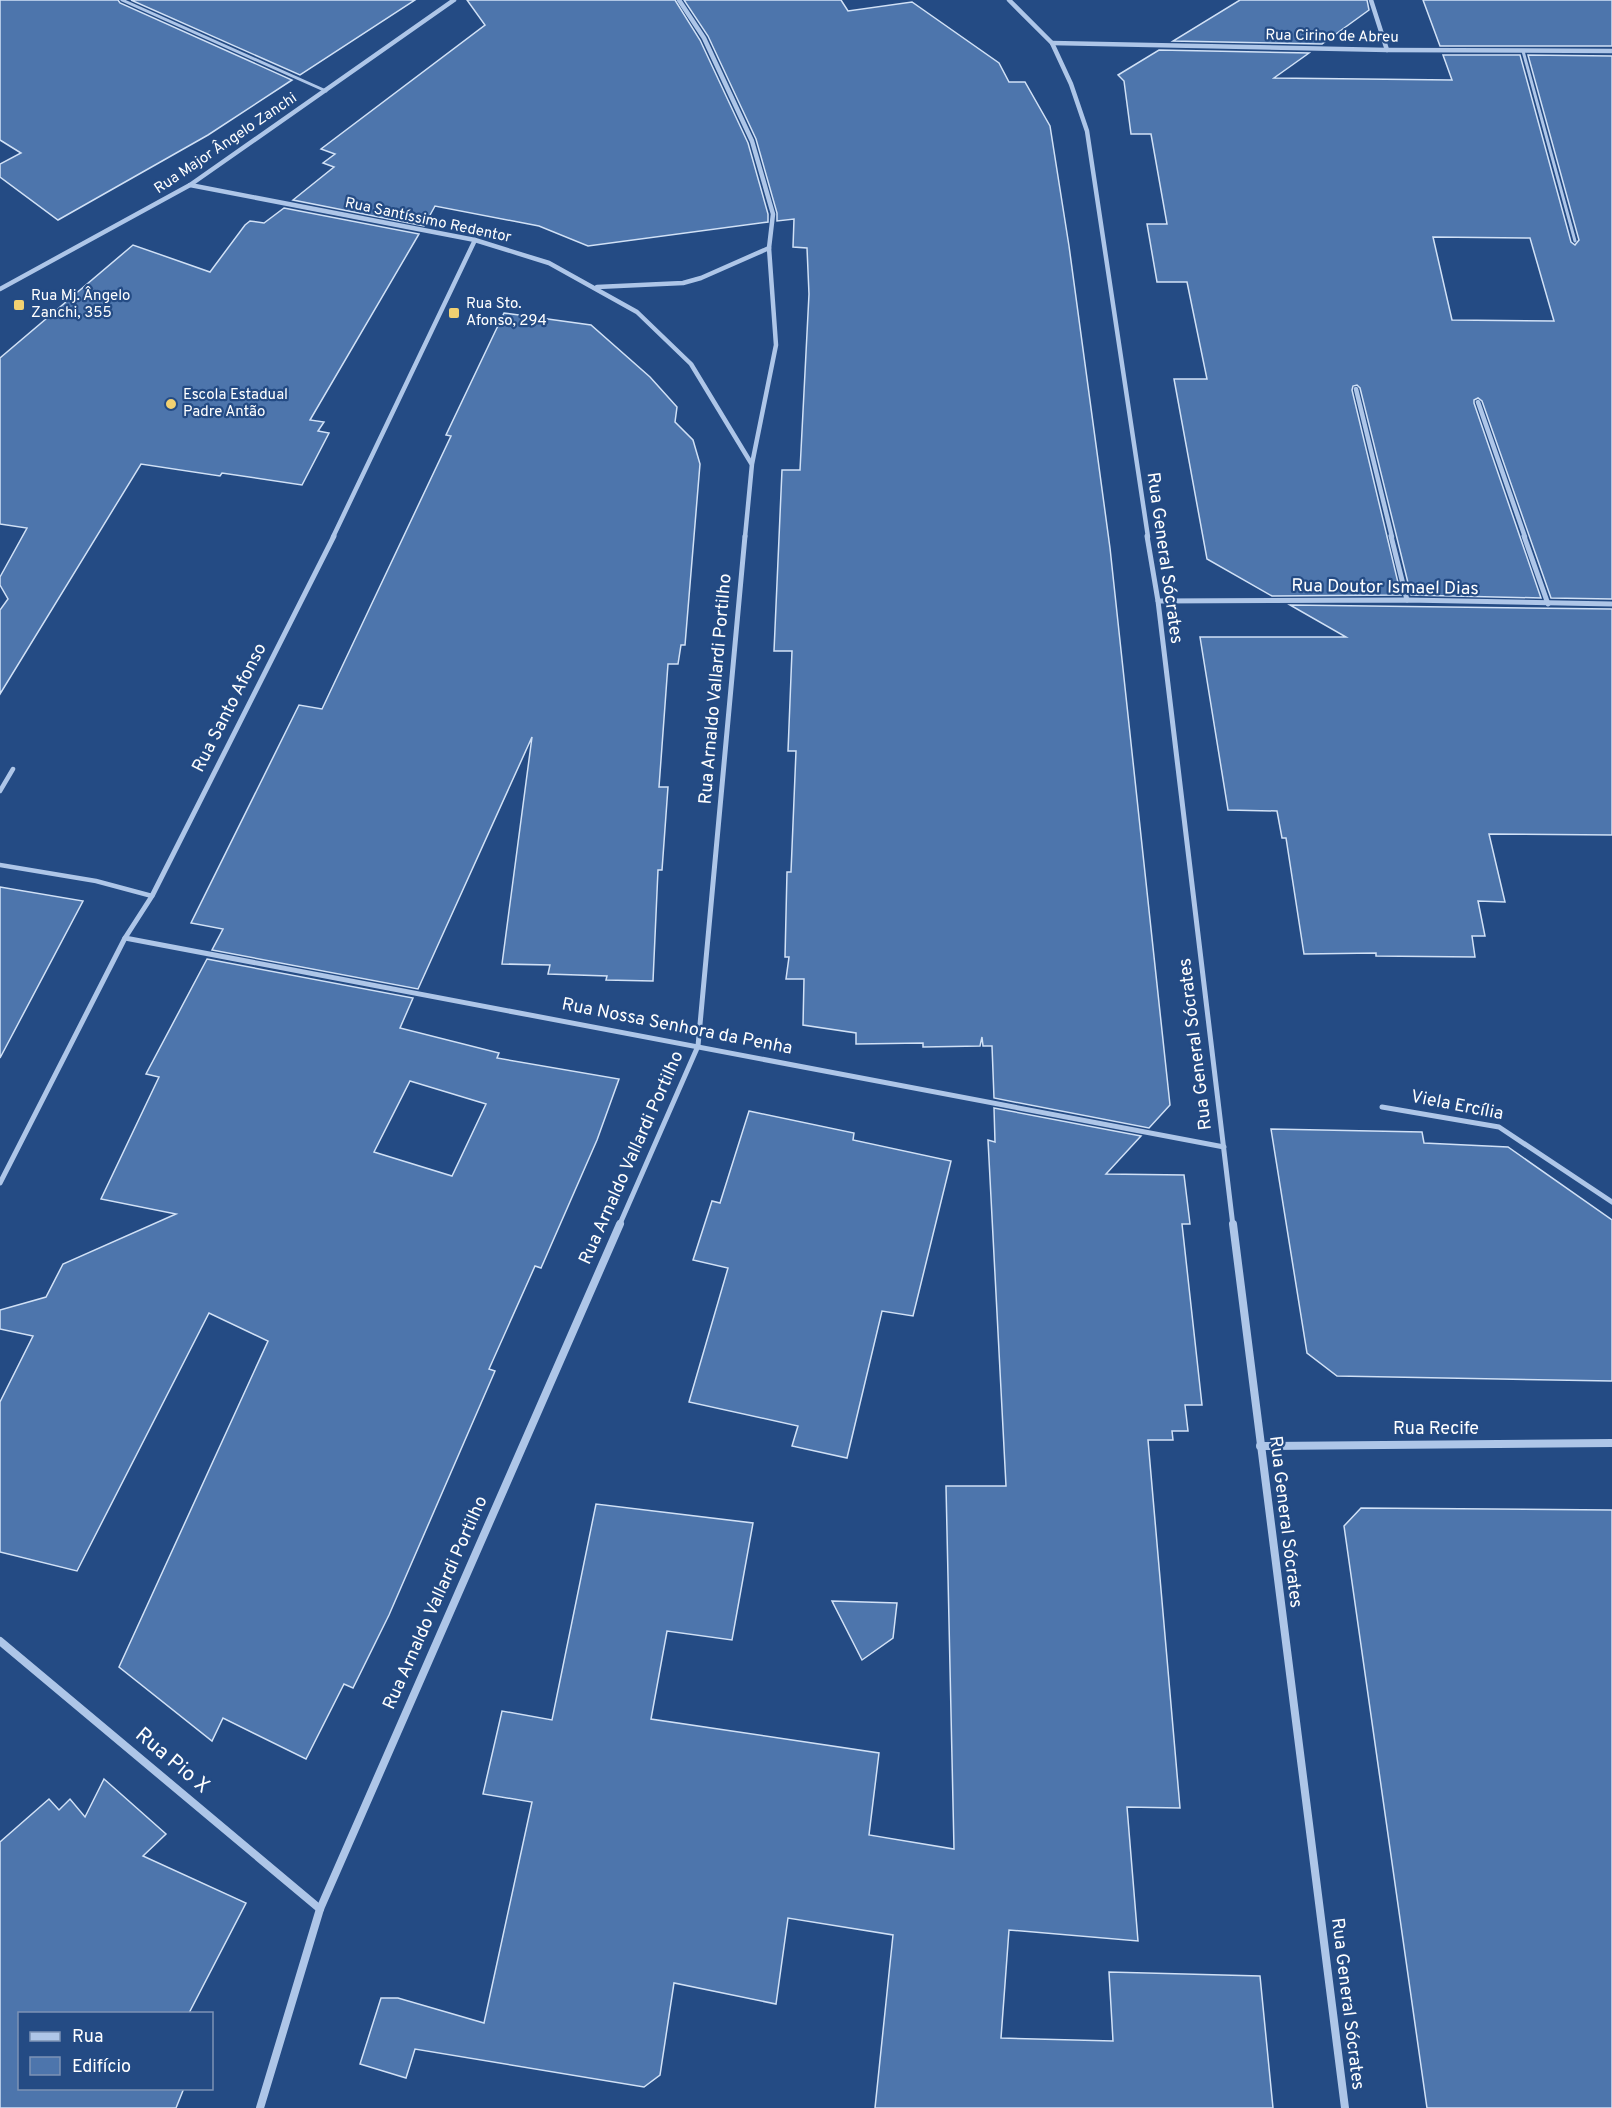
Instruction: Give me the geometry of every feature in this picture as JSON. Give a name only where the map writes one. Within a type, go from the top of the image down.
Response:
[{"type":"street","name":"Rua Major Ângelo Zanchi","points":[[0,289],[190,185],[454,0]]},
{"type":"street","name":"Rua Arnaldo Vallardi Portilho","points":[[260,2108],[320,1909],[698,1047],[752,464],[776,345],[769,248],[773,214],[752,141],[704,38],[679,0]]},
{"type":"street","name":"Rua General Sócrates","points":[[1009,0],[1052,43],[1071,84],[1087,131],[1158,601],[1260,1446],[1345,2108]]},
{"type":"street","points":[[1371,0],[1387,50]]},
{"type":"street","name":"Rua Cirino de Abreu","points":[[1052,43],[1387,50],[1612,51]]},
{"type":"street","name":"Rua Santíssimo Redentor","points":[[190,185],[475,240],[549,263],[596,287],[637,312],[691,364],[752,464]]},
{"type":"street","name":"Rua Santo Afonso","points":[[0,1184],[125,938],[152,896],[349,506],[475,240]]},
{"type":"street","points":[[596,287],[683,283],[701,278],[769,248]]},
{"type":"street","points":[[1356,389],[1407,600]]},
{"type":"street","points":[[1478,402],[1548,604]]},
{"type":"street","name":"Rua Doutor Ismael Dias","points":[[1158,601],[1407,600],[1612,604]]},
{"type":"street","name":"Rua Nossa Senhora da Penha","points":[[125,938],[1224,1147]]},
{"type":"street","name":"Viela Ercília","points":[[1382,1107],[1499,1127],[1612,1202]]},
{"type":"street","name":"Rua Recife","points":[[1260,1446],[1612,1443]]},
{"type":"street","name":"Rua Pio X","points":[[0,1641],[320,1909]]},
{"type":"lane","points":[[122,0],[326,91]]},
{"type":"lane","points":[[1523,51],[1575,241]]},
{"type":"lane","points":[[0,791],[13,769]]},
{"type":"lane","points":[[0,865],[96,881],[152,896]]},
{"type":"building","points":[[0,0],[118,0],[120,3],[292,80],[208,135],[58,220],[0,177],[0,164],[21,153],[0,140]]},
{"type":"building","points":[[131,0],[415,0],[300,75]]},
{"type":"building","points":[[467,0],[675,0],[700,40],[748,143],[768,214],[768,222],[588,246],[539,226],[435,206],[424,226],[293,200],[334,167],[323,163],[335,154],[321,149],[485,25]]},
{"type":"building","points":[[684,0],[841,0],[848,11],[912,2],[999,63],[1009,82],[1025,82],[1050,126],[1069,246],[1110,548],[1170,1105],[1149,1128],[994,1098],[992,1046],[983,1046],[982,1037],[980,1046],[923,1047],[923,1043],[856,1044],[856,1033],[803,1025],[804,979],[786,979],[789,957],[785,957],[787,872],[791,872],[796,751],[788,751],[792,651],[774,651],[782,470],[800,470],[809,294],[807,248],[793,247],[794,219],[777,221],[777,213],[756,139],[708,36]]},
{"type":"building","points":[[1240,0],[1367,0],[1369,10],[1322,44],[1173,41]]},
{"type":"building","points":[[1423,0],[1612,0],[1612,46],[1440,46]]},
{"type":"building","points":[[1159,50],[1309,53],[1274,78],[1452,80],[1443,55],[1520,55],[1571,242],[1575,245],[1579,240],[1528,55],[1612,56],[1612,599],[1551,598],[1482,401],[1478,398],[1474,400],[1474,403],[1541,598],[1411,595],[1360,388],[1357,385],[1353,386],[1352,390],[1401,595],[1272,596],[1207,559],[1174,379],[1207,379],[1187,282],[1157,282],[1147,224],[1167,224],[1151,134],[1131,134],[1124,81],[1118,75]],"holes":[[[1433,237],[1530,238],[1554,321],[1452,320]]]},
{"type":"building","name":"Escola Estadual Padre Antão","points":[[284,208],[419,234],[310,420],[324,422],[318,431],[329,433],[302,485],[141,464],[0,694],[0,610],[8,599],[0,585],[0,577],[27,528],[0,524],[0,358],[133,245],[210,272],[245,225],[250,221],[264,223]]},
{"type":"building","points":[[504,313],[591,325],[650,377],[677,407],[675,422],[693,440],[700,464],[685,645],[681,645],[678,664],[668,664],[659,787],[668,787],[662,870],[658,870],[653,981],[606,980],[607,976],[548,974],[550,965],[502,964],[532,737],[418,989],[212,950],[223,929],[191,923],[299,705],[322,709],[451,436],[446,435]]},
{"type":"building","points":[[1290,605],[1612,609],[1612,835],[1489,834],[1505,902],[1478,901],[1485,936],[1472,936],[1475,957],[1376,956],[1376,953],[1304,954],[1286,838],[1282,838],[1277,811],[1228,810],[1200,637],[1346,637]]},
{"type":"building","points":[[0,887],[83,901],[0,1058]]},
{"type":"building","points":[[207,959],[413,998],[400,1028],[499,1053],[497,1058],[619,1079],[597,1140],[541,1268],[535,1266],[489,1369],[495,1371],[389,1615],[353,1688],[344,1684],[306,1759],[223,1718],[212,1741],[119,1667],[268,1341],[209,1313],[77,1571],[0,1552],[0,1402],[33,1336],[0,1329],[0,1310],[46,1297],[63,1264],[176,1214],[101,1199],[159,1077],[146,1074]],"holes":[[[410,1081],[486,1104],[452,1176],[374,1152]]]},
{"type":"building","points":[[994,1108],[1141,1136],[1106,1174],[1184,1175],[1190,1224],[1182,1224],[1202,1405],[1185,1405],[1188,1431],[1172,1431],[1173,1440],[1148,1440],[1180,1808],[1127,1807],[1138,1941],[1009,1930],[1001,2038],[1113,2041],[1109,1972],[1260,1976],[1273,2108],[875,2108],[893,1935],[788,1918],[776,2004],[674,1983],[660,2075],[644,2087],[415,2049],[406,2078],[360,2064],[381,1998],[398,1998],[484,2023],[532,1802],[483,1794],[502,1711],[552,1720],[596,1504],[753,1523],[732,1640],[667,1631],[651,1719],[879,1753],[869,1835],[954,1849],[946,1486],[1006,1486],[988,1140],[995,1142]]},
{"type":"building","points":[[749,1111],[854,1133],[853,1140],[951,1161],[913,1316],[882,1311],[847,1458],[792,1446],[798,1426],[689,1402],[728,1268],[693,1260],[712,1201],[720,1203]]},
{"type":"building","points":[[1271,1129],[1422,1132],[1424,1143],[1508,1147],[1612,1220],[1612,1381],[1337,1376],[1307,1353]]},
{"type":"building","points":[[1361,1508],[1612,1510],[1612,2108],[1427,2108],[1344,1526]]},
{"type":"building","points":[[832,1601],[897,1603],[893,1638],[862,1660]]},
{"type":"building","points":[[104,1779],[166,1834],[143,1856],[246,1903],[190,2012],[18,2012],[18,2090],[183,2090],[176,2108],[0,2108],[0,1842],[49,1799],[59,1810],[70,1799],[85,1817]]},
{"type":"place","name":"Rua Mj. Ângelo Zanchi, 355","points":[[19,305]]},
{"type":"place","name":"Rua Sto. Afonso, 294","points":[[454,313]]},
{"type":"place","name":"Escola Estadual Padre Antão","points":[[171,404]]}]
